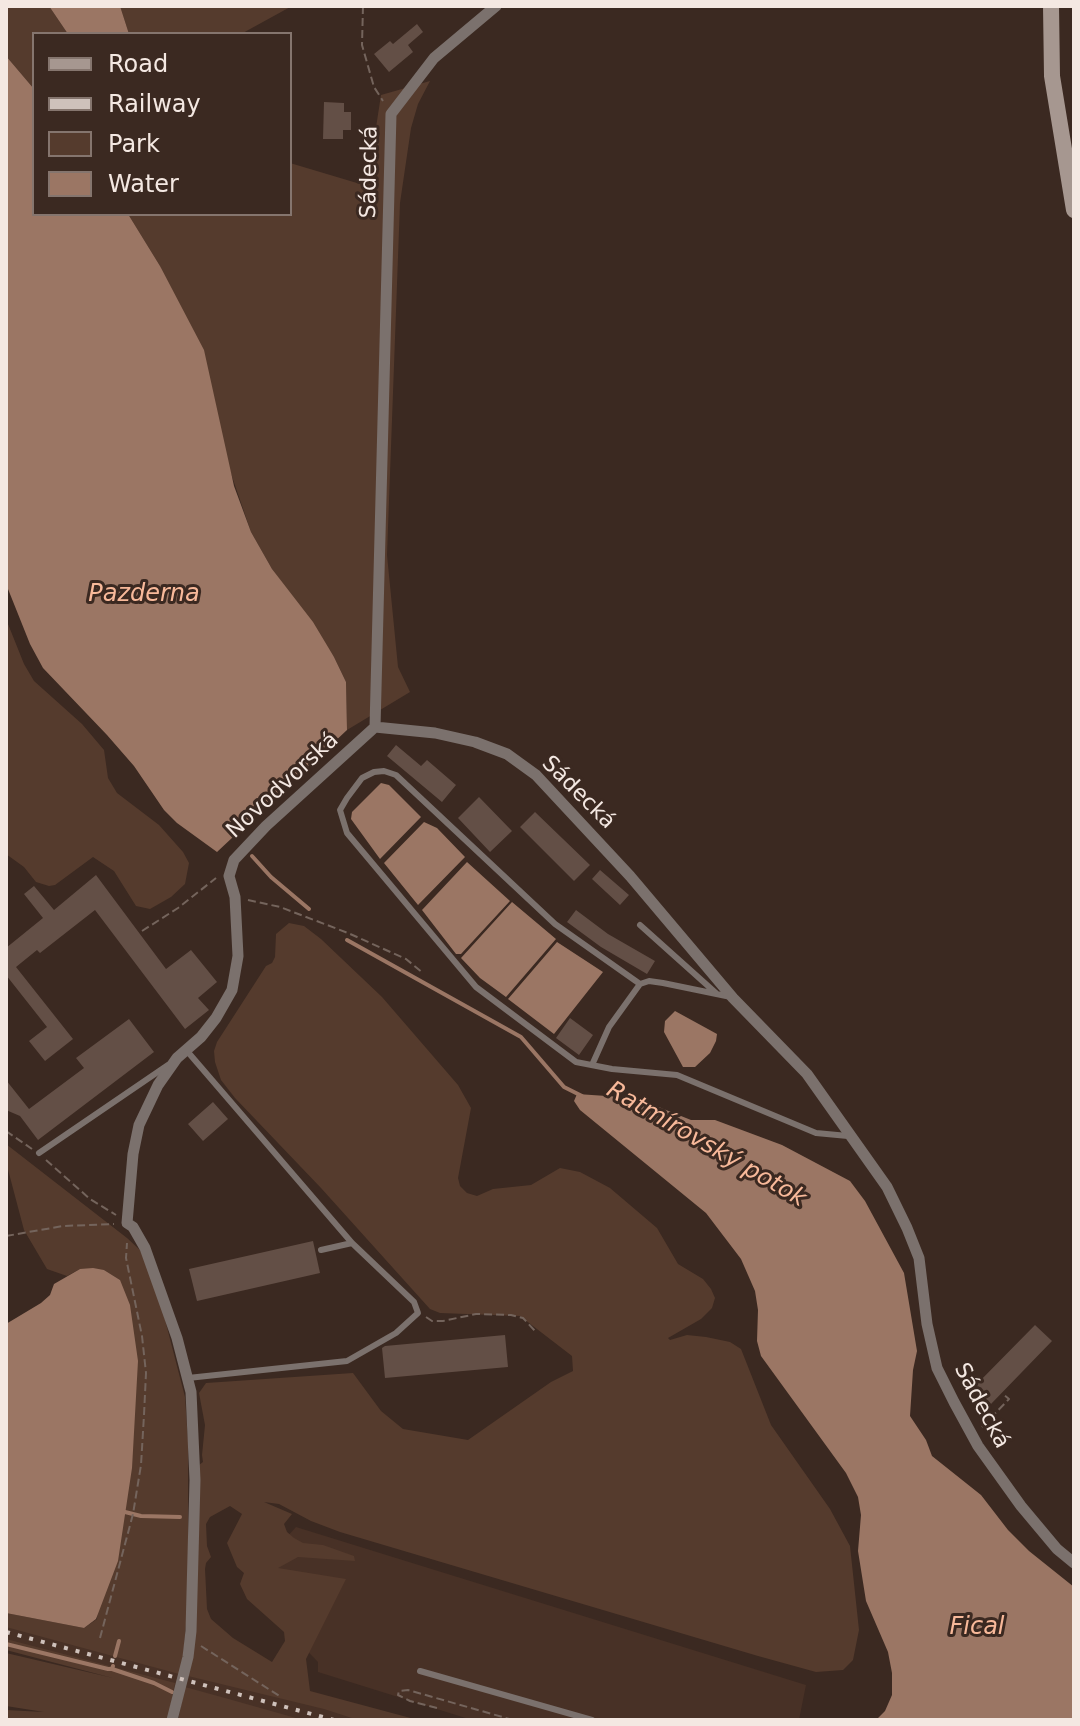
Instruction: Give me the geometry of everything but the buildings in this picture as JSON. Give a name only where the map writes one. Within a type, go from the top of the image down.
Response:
[{"type":"main road","points":[[1051,6],[1052,76],[1074,210]]},
{"type":"street","name":"Sádecká","points":[[496,6],[434,58],[391,114],[375,727],[435,733],[475,742],[507,754],[536,775],[630,876],[733,998],[807,1074],[887,1187],[907,1228],[919,1258],[927,1324],[937,1368],[973,1436],[1021,1506],[1057,1549],[1074,1563]]},
{"type":"street","name":"Novodvorská","points":[[130,1225],[133,1154],[139,1125],[158,1085],[216,1018],[232,990],[238,956],[235,897],[229,876],[234,860],[266,826],[375,727]]},
{"type":"street","points":[[130,1225],[145,1248],[177,1338],[191,1392],[195,1480],[190,1639],[172,1720]]},
{"type":"lane","points":[[640,984],[555,924],[396,775],[374,772],[362,778],[347,798],[340,810],[347,833],[476,987],[576,1062],[677,1075],[816,1133],[851,1136]]},
{"type":"lane","points":[[640,925],[717,994]]},
{"type":"lane","points":[[592,1065],[609,1027],[640,984],[649,981],[733,998]]},
{"type":"lane","points":[[39,1153],[182,1055],[352,1243],[414,1302],[418,1313],[396,1333],[347,1361],[188,1378]]},
{"type":"lane","points":[[321,1250],[352,1243]]},
{"type":"lane","points":[[420,1671],[592,1720]]},
{"type":"path","points":[[363,6],[362,45],[374,87],[391,114]]},
{"type":"path","points":[[142,931],[216,878]]},
{"type":"path","points":[[235,897],[280,907],[348,933],[406,959],[423,973]]},
{"type":"path","points":[[6,1131],[39,1153],[90,1199],[130,1225]]},
{"type":"path","points":[[6,1236],[63,1226],[130,1225]]},
{"type":"path","points":[[100,1638],[133,1514],[141,1465],[146,1373],[126,1258],[130,1225]]},
{"type":"path","points":[[418,1313],[432,1321],[476,1314],[511,1315],[523,1318],[536,1332]]},
{"type":"path","points":[[973,1436],[1009,1399],[1004,1395]]},
{"type":"path","points":[[190,1639],[281,1697]]},
{"type":"path","points":[[437,1708],[410,1701],[398,1695],[399,1691],[408,1690],[513,1720]]},
{"type":"shaded area","points":[[296,1527],[806,1685],[799,1720],[472,1720],[318,1672],[318,1662],[243,1585]]},
{"type":"shaded area","points":[[6,1620],[378,1720],[290,1720],[6,1644]]},
{"type":"green space","points":[[6,6],[49,6],[67,32],[32,32],[32,87],[6,56]]},
{"type":"green space","points":[[120,6],[292,6],[245,32],[128,32]]},
{"type":"green space","points":[[430,81],[418,104],[411,128],[400,203],[387,555],[398,667],[410,692],[347,730],[346,682],[334,657],[272,569],[251,532],[160,266],[129,216],[292,216],[292,164],[367,186],[381,95]]},
{"type":"green space","points":[[6,619],[34,681],[82,724],[104,750],[108,778],[117,793],[159,825],[189,863],[185,884],[171,897],[150,909],[136,906],[114,871],[93,857],[55,885],[49,886],[36,882],[24,867],[6,854]]},
{"type":"green space","points":[[289,923],[304,926],[321,939],[382,997],[458,1085],[471,1108],[458,1178],[460,1186],[467,1193],[477,1196],[493,1189],[531,1185],[560,1168],[580,1172],[610,1188],[657,1228],[678,1264],[703,1279],[711,1289],[715,1298],[712,1308],[701,1319],[668,1338],[687,1335],[706,1337],[730,1342],[741,1349],[771,1425],[830,1509],[850,1546],[859,1630],[853,1660],[843,1670],[816,1672],[758,1656],[340,1532],[279,1504],[264,1502],[292,1514],[284,1524],[294,1538],[354,1556],[355,1561],[298,1557],[278,1568],[346,1579],[306,1659],[310,1691],[418,1720],[358,1720],[188,1676],[199,1465],[203,1462],[205,1425],[199,1393],[206,1383],[353,1373],[381,1411],[403,1429],[468,1440],[551,1382],[573,1371],[572,1356],[520,1316],[440,1313],[430,1309],[221,1080],[215,1062],[217,1042],[266,966],[272,963],[276,934]],"holes":[[[230,1506],[242,1514],[227,1543],[237,1567],[244,1573],[240,1584],[247,1599],[284,1632],[285,1641],[272,1662],[233,1638],[211,1619],[207,1609],[205,1569],[211,1557],[206,1524],[210,1517]]]},
{"type":"green space","points":[[6,1144],[127,1238],[140,1250],[155,1281],[185,1397],[188,1441],[188,1603],[179,1674],[6,1627],[6,1613],[84,1628],[97,1619],[120,1280],[104,1270],[80,1269],[67,1276],[47,1269],[24,1230],[6,1162]]},
{"type":"green space","points":[[6,1639],[175,1683],[168,1720],[6,1720],[6,1710],[44,1712],[6,1706],[6,1653],[113,1678],[6,1650]]},
{"type":"green space","points":[[185,1687],[225,1698],[303,1720],[178,1720]]},
{"type":"water","points":[[49,6],[120,6],[128,32],[67,32]]},
{"type":"water","name":"Pazderna","points":[[6,56],[32,87],[32,216],[129,216],[160,266],[204,350],[234,486],[251,532],[272,569],[313,622],[346,682],[347,730],[217,852],[164,810],[134,766],[43,668],[6,584]]},
{"type":"water","points":[[381,783],[389,785],[421,817],[380,859],[351,819],[352,812]]},
{"type":"water","points":[[424,822],[437,828],[465,857],[418,905],[384,863]]},
{"type":"water","points":[[467,862],[510,901],[461,954],[456,954],[422,910]]},
{"type":"water","points":[[512,902],[556,939],[506,997],[480,978],[461,958]]},
{"type":"water","points":[[557,942],[603,972],[554,1034],[508,999]]},
{"type":"water","points":[[675,1011],[717,1034],[710,1053],[695,1067],[683,1067],[664,1032],[665,1021]]},
{"type":"water","name":"Fical","points":[[577,1094],[636,1098],[691,1120],[715,1120],[782,1145],[850,1181],[865,1201],[904,1273],[917,1351],[910,1416],[926,1440],[932,1456],[981,1495],[1029,1551],[1074,1587],[1074,1720],[876,1720],[885,1711],[892,1695],[892,1673],[888,1652],[866,1601],[858,1551],[861,1515],[858,1497],[846,1473],[761,1356],[757,1341],[755,1291],[741,1259],[706,1213],[580,1110],[574,1101]]},
{"type":"water","points":[[80,1269],[104,1270],[120,1280],[130,1305],[138,1361],[132,1468],[118,1561],[96,1619],[84,1628],[6,1613],[6,1324],[41,1303],[50,1295],[54,1284]]},
{"type":"waterway","name":"Ratmírovský potok","points":[[252,856],[271,877],[309,909]]},
{"type":"waterway","name":"Ratmírovský potok","points":[[347,940],[521,1037],[564,1087],[582,1096]]},
{"type":"waterway","points":[[125,1512],[141,1516],[180,1517]]},
{"type":"waterway","points":[[115,1656],[119,1641]]},
{"type":"waterway","points":[[6,1644],[108,1669],[113,1666]]},
{"type":"waterway","points":[[112,1669],[172,1692]]},
{"type":"railway","points":[[6,1632],[334,1720]]}]
